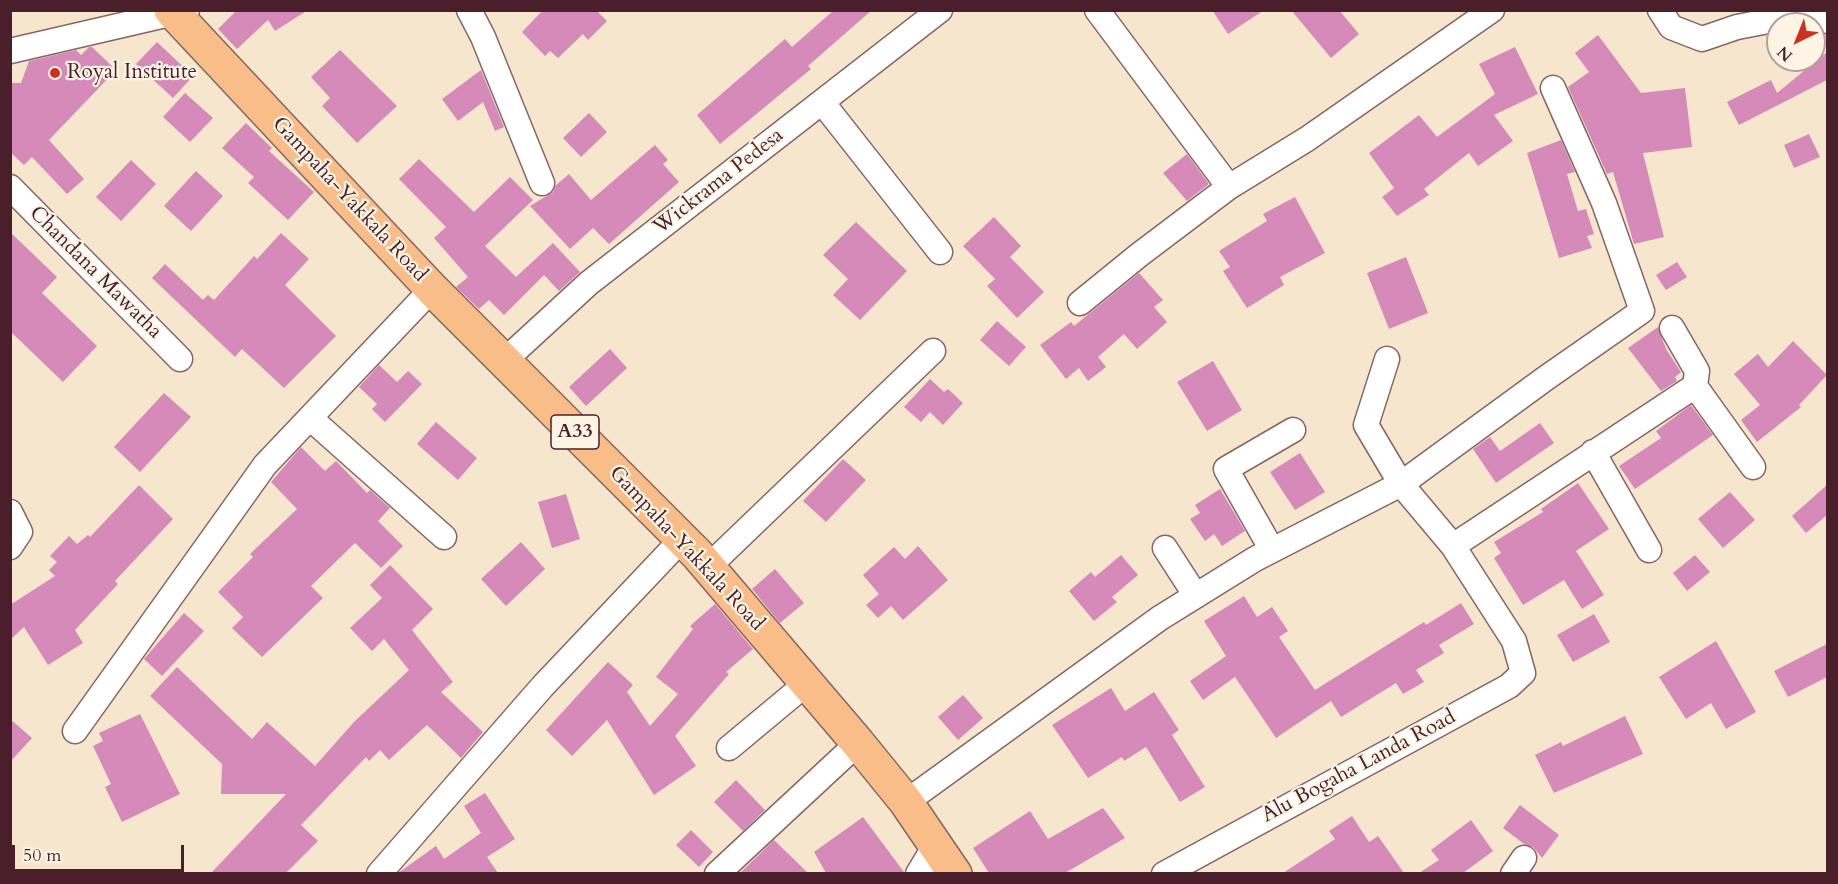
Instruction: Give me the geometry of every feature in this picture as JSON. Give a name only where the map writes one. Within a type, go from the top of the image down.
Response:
[{"type":"highway","name":"Gampaha-Yakkala Road","points":[[178,12],[432,289],[708,567],[906,802],[955,873]]},
{"type":"street","points":[[469,10],[483,37],[542,183]]},
{"type":"street","name":"Wickrama Pedesa","points":[[504,361],[589,283],[940,10]]},
{"type":"street","points":[[1098,10],[1229,187]]},
{"type":"street","points":[[1080,303],[1229,187],[1307,139],[1492,10]]},
{"type":"street","points":[[1660,10],[1671,27],[1702,39],[1737,27],[1800,15],[1827,21]]},
{"type":"street","points":[[10,51],[178,12]]},
{"type":"street","points":[[906,802],[1051,695],[1196,596],[1272,550],[1401,484],[1642,311],[1604,202],[1553,88]]},
{"type":"street","points":[[822,102],[940,252]]},
{"type":"street","name":"Chandana Mawatha","points":[[10,187],[180,359]]},
{"type":"street","points":[[75,731],[265,465],[432,289]]},
{"type":"street","points":[[1672,328],[1697,371],[1695,386],[1754,467]]},
{"type":"street","points":[[708,567],[933,351]]},
{"type":"street","points":[[1387,359],[1366,425],[1401,484],[1452,546],[1695,386]]},
{"type":"street","points":[[310,418],[444,537]]},
{"type":"street","points":[[1272,550],[1226,469],[1293,430]]},
{"type":"street","points":[[1593,452],[1648,550]]},
{"type":"street","points":[[379,873],[542,687],[682,539]]},
{"type":"street","name":"Alu Bogaha Landa Road","points":[[1164,873],[1509,686],[1523,673],[1514,641],[1452,546]]},
{"type":"street","points":[[1165,548],[1196,596]]},
{"type":"street","points":[[729,748],[807,683]]},
{"type":"street","points":[[717,873],[858,743]]},
{"type":"street","points":[[918,873],[936,844]]},
{"type":"building","points":[[237,10],[308,10],[275,31],[268,20],[237,49],[218,29]]},
{"type":"building","points":[[543,10],[596,10],[607,21],[588,40],[583,34],[558,58],[550,51],[545,56],[522,32]]},
{"type":"building","points":[[834,10],[872,10],[808,66],[811,69],[720,144],[697,115],[785,39],[792,47]]},
{"type":"building","points":[[1212,10],[1264,10],[1228,34]]},
{"type":"building","points":[[1291,10],[1339,10],[1359,34],[1331,58]]},
{"type":"building","points":[[1598,35],[1641,93],[1685,88],[1692,147],[1643,153],[1664,237],[1634,244],[1613,172],[1607,174],[1568,87],[1589,72],[1575,53]]},
{"type":"building","points":[[157,42],[193,76],[173,98],[136,64]]},
{"type":"building","points":[[92,47],[116,70],[49,140],[84,179],[67,194],[32,157],[24,165],[10,152],[10,83],[21,83],[29,61],[76,50],[81,55]]},
{"type":"building","points":[[1515,47],[1538,94],[1494,115],[1513,141],[1478,166],[1469,153],[1424,189],[1429,195],[1397,216],[1382,197],[1394,188],[1369,153],[1419,115],[1437,137],[1495,94],[1479,64]]},
{"type":"building","points":[[340,50],[397,106],[357,143],[322,106],[330,98],[311,77]]},
{"type":"building","points":[[1826,53],[1827,80],[1739,125],[1727,102],[1771,80],[1777,93],[1803,72],[1826,72]]},
{"type":"building","points":[[481,70],[504,127],[495,131],[483,102],[458,121],[442,99]]},
{"type":"building","points":[[185,93],[213,118],[190,142],[163,117]]},
{"type":"building","points":[[589,113],[607,132],[581,157],[563,138]]},
{"type":"building","points":[[246,123],[272,148],[269,151],[314,192],[288,220],[248,183],[254,177],[222,148]]},
{"type":"building","points":[[1809,134],[1820,157],[1794,168],[1784,145]]},
{"type":"building","points":[[1561,140],[1575,172],[1567,174],[1578,211],[1586,209],[1594,234],[1587,236],[1592,248],[1559,258],[1527,153]]},
{"type":"building","points":[[655,145],[668,160],[663,164],[679,182],[609,244],[593,228],[570,249],[530,206],[553,192],[556,185],[569,174],[591,200]]},
{"type":"building","points":[[1187,154],[1209,184],[1187,201],[1163,173]]},
{"type":"building","points":[[419,159],[474,212],[510,177],[533,200],[485,246],[516,277],[553,243],[580,272],[559,291],[544,275],[504,315],[489,300],[479,309],[456,287],[468,277],[434,238],[446,227],[399,179]]},
{"type":"building","points":[[131,160],[156,184],[121,221],[96,197]]},
{"type":"building","points":[[196,171],[223,196],[191,231],[164,206]]},
{"type":"building","points":[[1295,197],[1325,253],[1280,277],[1284,285],[1247,308],[1223,271],[1230,267],[1219,251],[1267,221],[1263,214]]},
{"type":"building","points":[[994,217],[1021,246],[1010,257],[1044,292],[1017,318],[987,286],[995,279],[963,246]]},
{"type":"building","points":[[856,222],[907,271],[860,320],[833,295],[848,279],[823,255]]},
{"type":"building","points":[[10,232],[57,277],[42,293],[97,346],[63,382],[10,331]]},
{"type":"building","points":[[281,233],[309,259],[285,285],[336,336],[284,388],[242,349],[235,357],[152,278],[165,264],[203,300],[208,295],[214,300],[254,256],[257,259]]},
{"type":"building","points":[[1406,257],[1428,313],[1389,329],[1367,273]]},
{"type":"building","points":[[1677,262],[1687,277],[1666,290],[1656,275]]},
{"type":"building","points":[[1139,273],[1163,300],[1154,307],[1167,322],[1137,349],[1124,334],[1098,357],[1106,367],[1088,381],[1079,368],[1066,379],[1040,345],[1071,322],[1074,326]]},
{"type":"building","points":[[997,321],[1026,347],[1009,366],[980,340]]},
{"type":"building","points":[[1658,327],[1666,349],[1681,372],[1675,377],[1677,381],[1661,391],[1628,348]]},
{"type":"building","points":[[1793,341],[1827,375],[1799,405],[1801,407],[1757,442],[1741,420],[1760,405],[1734,374],[1758,354],[1768,367]]},
{"type":"building","points":[[610,349],[627,368],[586,406],[569,387]]},
{"type":"building","points":[[1213,361],[1242,410],[1207,431],[1177,382]]},
{"type":"building","points":[[379,365],[397,382],[408,371],[422,384],[385,422],[372,409],[377,404],[359,387]]},
{"type":"building","points":[[930,379],[944,392],[948,389],[963,403],[943,425],[930,412],[921,422],[904,407]]},
{"type":"building","points":[[164,393],[191,417],[140,472],[114,447]]},
{"type":"building","points":[[1691,405],[1713,435],[1635,489],[1619,466],[1661,438],[1656,431]]},
{"type":"building","points":[[436,422],[477,458],[458,480],[417,444]]},
{"type":"building","points":[[1540,423],[1554,443],[1496,483],[1473,449],[1490,437],[1500,451]]},
{"type":"building","points":[[301,447],[325,471],[336,461],[367,493],[370,490],[390,508],[378,521],[403,546],[381,568],[355,543],[311,586],[323,598],[262,657],[232,628],[243,617],[218,592],[253,557],[250,554],[297,509],[271,482]]},
{"type":"building","points":[[1300,453],[1325,492],[1295,510],[1270,472]]},
{"type":"building","points":[[843,459],[866,480],[826,522],[803,501]]},
{"type":"building","points":[[1578,483],[1609,529],[1576,551],[1604,595],[1582,609],[1564,580],[1523,605],[1494,558],[1501,553],[1494,542],[1543,512],[1541,509]]},
{"type":"building","points":[[139,485],[173,519],[115,581],[118,584],[75,630],[83,643],[48,665],[24,627],[10,640],[10,605],[55,576],[49,570],[57,562],[50,556],[69,536],[77,544],[88,535],[90,537]]},
{"type":"building","points":[[1827,485],[1827,515],[1806,533],[1792,516]]},
{"type":"building","points":[[1220,489],[1245,531],[1222,546],[1214,534],[1205,541],[1190,519],[1200,513],[1195,505]]},
{"type":"building","points":[[1730,492],[1755,520],[1723,548],[1698,519]]},
{"type":"building","points":[[566,494],[580,539],[552,548],[538,502]]},
{"type":"building","points":[[521,542],[545,569],[506,606],[481,579]]},
{"type":"building","points":[[918,546],[948,580],[903,620],[891,606],[878,618],[866,605],[879,594],[863,575],[894,547],[905,559]]},
{"type":"building","points":[[1121,555],[1138,575],[1112,597],[1117,602],[1094,621],[1069,591],[1091,572],[1095,577]]},
{"type":"building","points":[[1695,555],[1710,572],[1687,591],[1673,573]]},
{"type":"building","points":[[390,565],[433,609],[412,630],[453,682],[441,692],[483,732],[461,758],[427,725],[389,760],[380,750],[369,761],[366,757],[301,825],[318,841],[286,873],[211,873],[286,794],[221,794],[222,764],[150,696],[177,667],[252,739],[267,722],[315,766],[354,722],[409,670],[384,639],[372,651],[350,628],[382,598],[370,585]]},
{"type":"building","points":[[775,569],[804,603],[780,623],[752,589]]},
{"type":"building","points":[[1244,596],[1257,617],[1272,607],[1288,631],[1279,637],[1315,690],[1424,622],[1426,625],[1461,603],[1474,624],[1439,645],[1444,653],[1416,670],[1424,682],[1403,694],[1396,683],[1341,717],[1331,701],[1276,738],[1235,677],[1203,700],[1190,681],[1226,656],[1204,621]]},
{"type":"building","points":[[715,604],[753,649],[726,672],[729,674],[675,736],[696,766],[654,795],[607,720],[572,756],[546,730],[608,662],[633,685],[627,692],[650,726],[678,694],[656,677],[693,629],[690,626]]},
{"type":"building","points":[[184,613],[204,631],[162,676],[144,659]]},
{"type":"building","points":[[1594,614],[1610,642],[1573,662],[1557,635]]},
{"type":"building","points":[[1716,641],[1756,712],[1726,729],[1711,703],[1686,719],[1659,677]]},
{"type":"building","points":[[1827,644],[1827,677],[1788,697],[1774,671]]},
{"type":"building","points":[[1111,688],[1125,711],[1154,692],[1179,730],[1172,735],[1205,787],[1180,802],[1146,747],[1124,761],[1122,757],[1088,778],[1052,725]]},
{"type":"building","points":[[963,695],[983,718],[958,740],[938,717]]},
{"type":"building","points":[[140,714],[180,794],[122,822],[105,787],[111,784],[93,746],[103,741],[99,733]]},
{"type":"building","points":[[1625,716],[1643,754],[1554,793],[1535,755],[1561,742],[1563,746]]},
{"type":"building","points":[[10,719],[32,738],[10,762]]},
{"type":"building","points":[[736,780],[765,810],[743,831],[714,802]]},
{"type":"building","points":[[485,793],[515,839],[487,857],[498,873],[398,873],[436,846],[444,859],[481,833],[464,806]]},
{"type":"building","points":[[1520,805],[1559,835],[1542,858],[1533,847],[1524,844],[1503,828]]},
{"type":"building","points":[[1103,808],[1125,838],[1065,873],[989,873],[973,848],[1030,811],[1048,839]]},
{"type":"building","points":[[1352,816],[1369,842],[1378,836],[1404,873],[1283,873],[1335,839],[1329,831]]},
{"type":"building","points":[[863,817],[904,873],[826,873],[814,852]]},
{"type":"building","points":[[1471,820],[1493,851],[1463,873],[1419,873],[1439,860],[1431,850]]},
{"type":"building","points":[[691,830],[713,852],[699,867],[676,845]]},
{"type":"building","points":[[774,840],[808,873],[740,873]]},
{"type":"place","name":"Royal Institute","points":[[55,73]]}]
